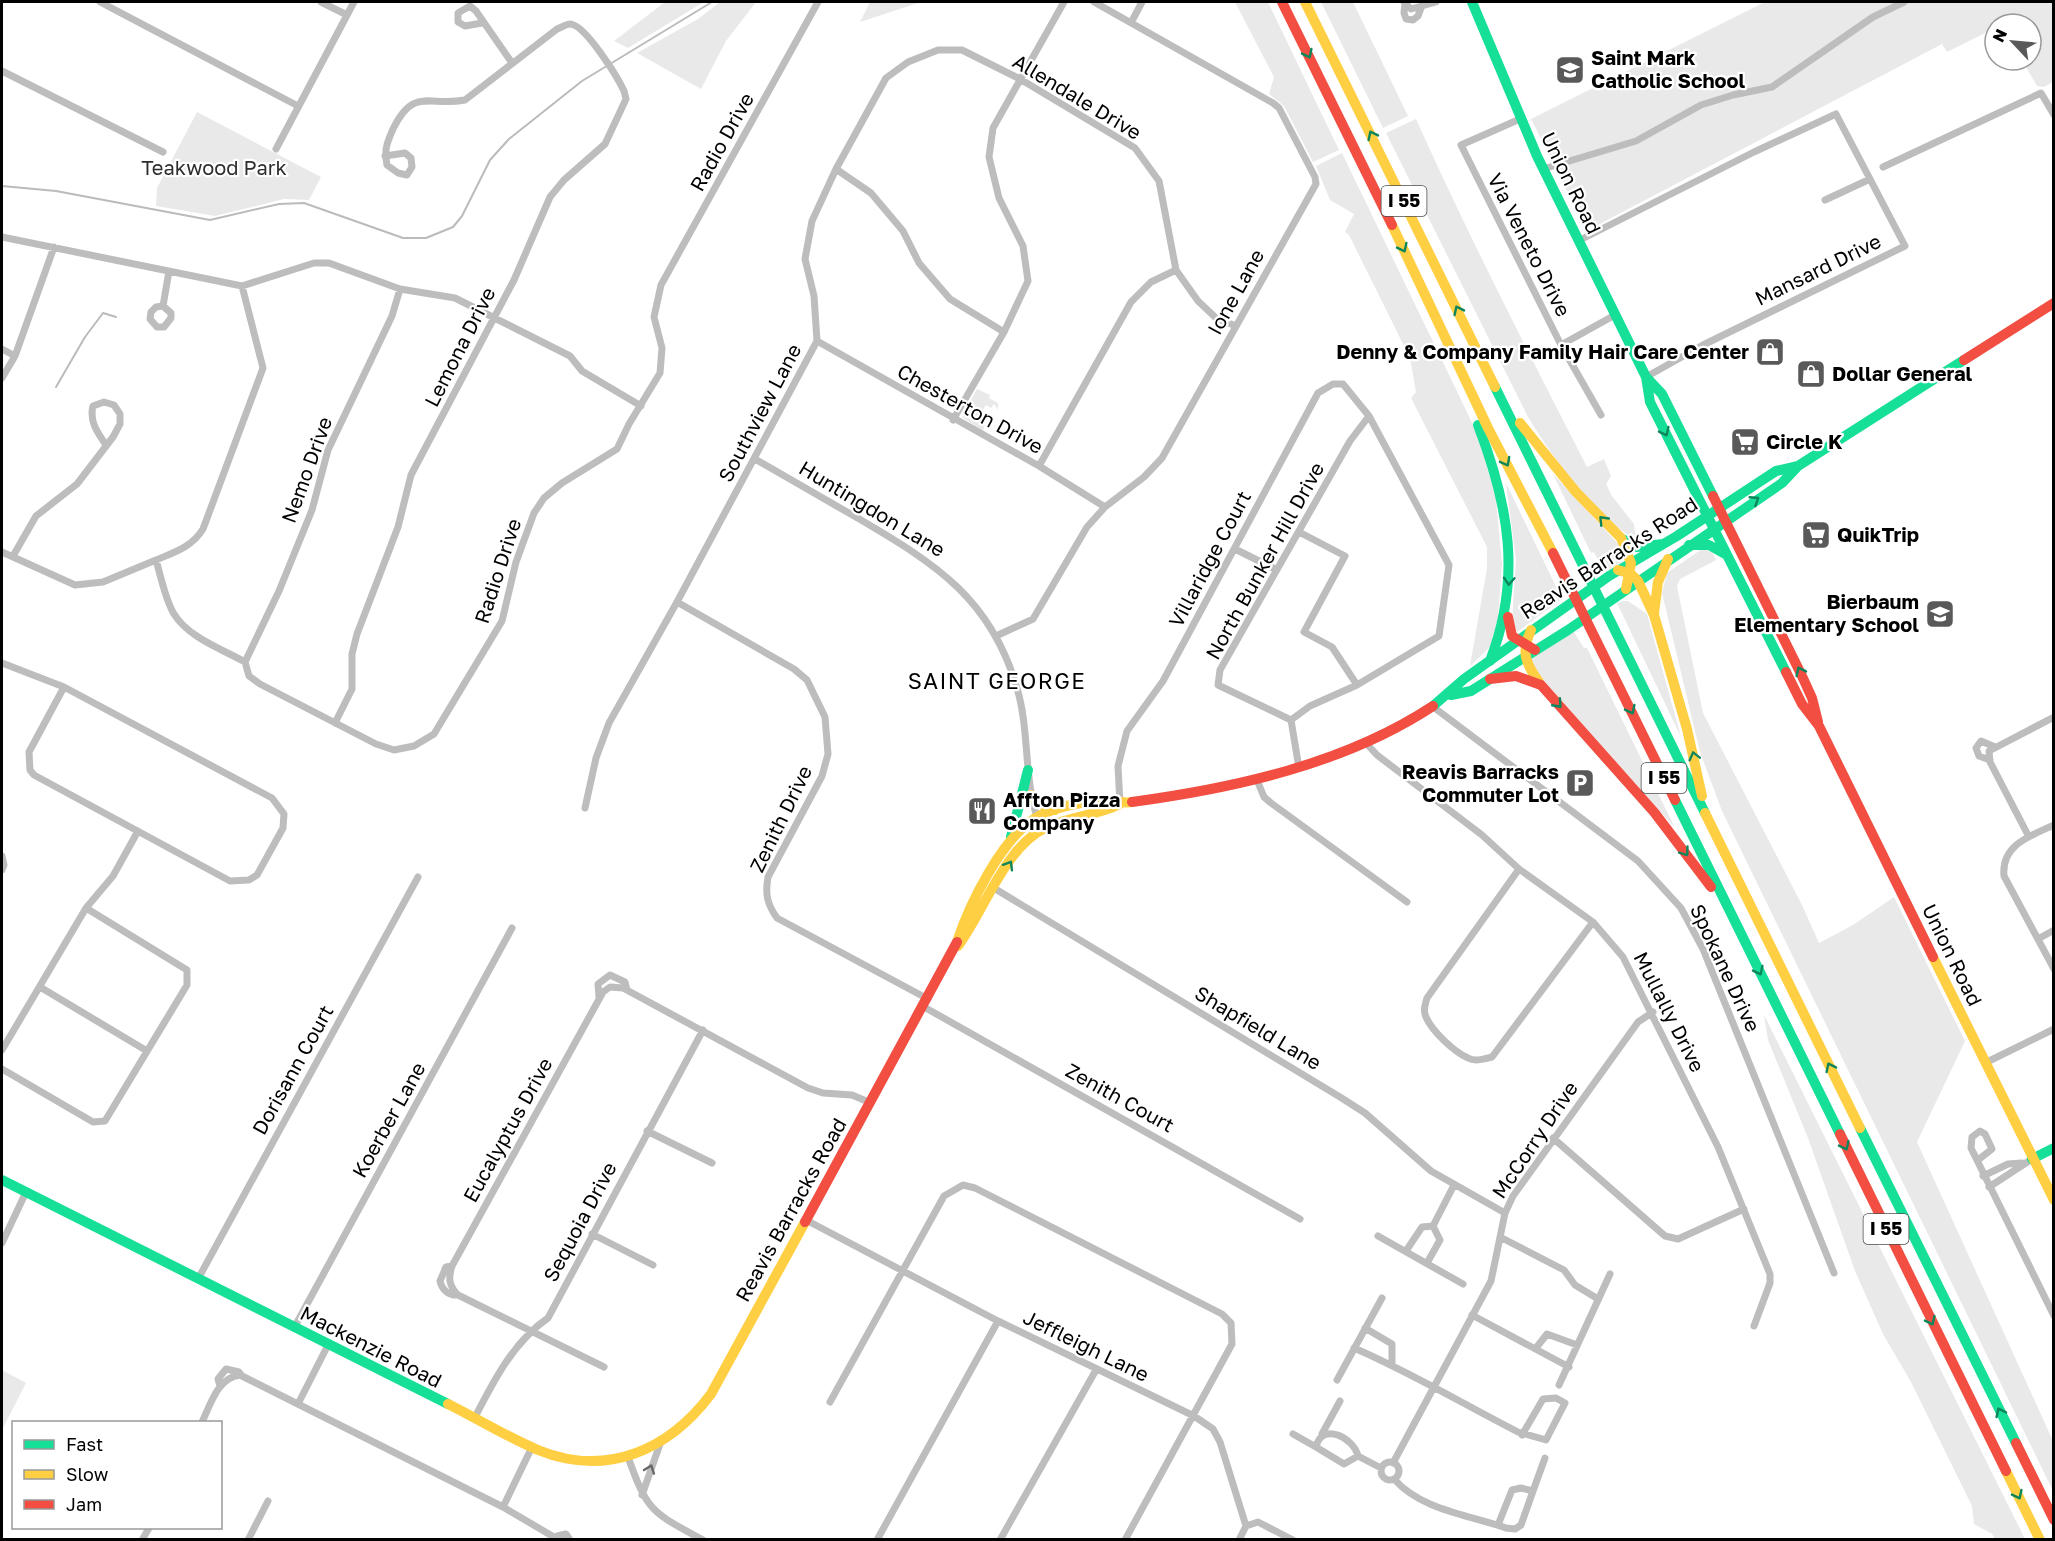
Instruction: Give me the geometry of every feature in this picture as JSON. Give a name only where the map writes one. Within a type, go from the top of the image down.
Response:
[{"type":"main road","name":"I 55","points":[[1282,2],[1434,310],[1470,391],[1567,580],[2040,1539]]},
{"type":"main road","name":"I 55","points":[[1305,2],[2054,1521]]},
{"type":"main road","name":"Union Road","points":[[1472,2],[1543,169],[1646,377],[1662,394],[1812,698],[1819,726],[1985,1063],[2027,1161],[2054,1200]]},
{"type":"main road","name":"Reavis Barracks Road","points":[[955,950],[962,926],[984,882],[1010,839],[1036,817],[1102,800],[1120,804],[1204,792],[1257,780],[1299,768],[1365,742],[1450,695],[1464,679],[1520,643],[1531,630],[1618,570],[1633,573],[1668,559],[1782,483],[1798,466],[2054,303]]},
{"type":"main road","name":"Union Road","points":[[1646,377],[1650,402],[1712,529],[1802,705],[1819,726]]},
{"type":"main road","points":[[1470,391],[1472,412],[1492,459],[1506,518],[1509,562],[1507,609],[1509,630],[1520,643],[1535,650]]},
{"type":"main road","points":[[1502,400],[1576,492],[1621,538],[1637,547],[1663,544]]},
{"type":"main road","name":"Reavis Barracks Road","points":[[1450,695],[1471,691],[1523,658],[1626,589],[1633,573],[1663,544],[1776,471],[1798,466]]},
{"type":"main road","points":[[1621,538],[1633,573],[1654,615],[1687,729],[1705,813]]},
{"type":"main road","points":[[1689,545],[1709,545],[1725,554]]},
{"type":"main road","points":[[1654,615],[1658,582],[1668,559]]},
{"type":"main road","points":[[1490,661],[1497,647],[1507,609]]},
{"type":"main road","points":[[1520,643],[1523,658],[1541,685],[1668,829],[1733,918]]},
{"type":"main road","points":[[1490,679],[1526,677],[1541,685]]},
{"type":"main road","points":[[1010,839],[1028,770]]},
{"type":"main road","points":[[1030,795],[1047,808],[1056,810]]},
{"type":"main road","name":"Reavis Barracks Road","points":[[628,1457],[660,1444],[684,1427],[705,1404],[955,950],[971,931],[1020,848],[1042,830],[1066,821],[1104,814],[1120,804]]},
{"type":"main road","points":[[2027,1161],[2054,1148]]},
{"type":"main road","name":"Mackenzie Road","points":[[2,1180],[532,1447],[575,1461],[597,1462],[628,1457]]},
{"type":"street","points":[[100,2],[298,106]]},
{"type":"street","points":[[321,2],[347,15]]},
{"type":"street","points":[[276,149],[354,2]]},
{"type":"street","name":"Radio Drive","points":[[156,560],[174,614],[183,625],[191,632],[245,662],[249,676],[260,684],[335,723],[394,750],[414,746],[434,734],[502,621],[516,562],[534,513],[544,498],[562,483],[617,449],[629,424],[660,373],[662,348],[654,317],[661,285],[818,2]]},
{"type":"street","points":[[953,420],[1004,332],[1028,281],[1023,246],[999,198],[989,157],[993,128],[1064,2]]},
{"type":"street","name":"Ione Lane","points":[[996,636],[1026,623],[1037,614],[1079,539],[1106,507],[1144,477],[1162,458],[1316,184],[1315,177],[1279,108],[1273,103],[1132,21],[1094,2]]},
{"type":"street","points":[[1132,21],[1142,2]]},
{"type":"street","points":[[1407,5],[1404,13],[1406,19],[1413,20],[1421,8],[1436,2]]},
{"type":"street","points":[[1543,169],[1636,141],[1701,105],[1732,94],[1772,87],[1873,17],[1904,2]]},
{"type":"street","points":[[385,156],[383,150],[401,114],[409,105],[427,100],[452,102],[465,100],[512,63],[482,23]]},
{"type":"street","name":"Lemona Drive","points":[[335,723],[352,688],[352,654],[357,634],[398,527],[411,475],[495,317],[550,197],[564,180],[605,144],[626,99],[624,91],[596,46],[579,26],[570,24],[557,29],[512,63]]},
{"type":"street","name":"Allendale Drive","points":[[938,50],[962,50],[1020,79],[1135,148],[1159,181],[1176,270],[1198,301],[1216,318],[1236,326]]},
{"type":"street","name":"Southview Lane","points":[[585,808],[597,758],[609,723],[755,459],[817,341],[814,296],[805,259],[812,221],[836,169],[886,78],[908,62],[938,50]]},
{"type":"street","points":[[2,71],[163,152]]},
{"type":"street","points":[[1883,168],[2041,93],[2054,115]]},
{"type":"street","name":"Mansard Drive","points":[[1578,241],[1754,152],[1836,114],[1905,246],[1679,357],[1646,377]]},
{"type":"street","name":"Via Veneto Drive","points":[[1520,119],[1461,145],[1561,345],[1601,415]]},
{"type":"street","points":[[836,169],[871,192],[903,231],[919,262],[950,299],[1004,332]]},
{"type":"street","points":[[1825,200],[1869,180]]},
{"type":"street","points":[[2,237],[242,286],[314,263],[329,263],[400,289],[455,298],[570,357],[582,371],[641,406]]},
{"type":"street","points":[[2,378],[15,356],[54,248]]},
{"type":"street","points":[[1039,466],[1131,302],[1151,282],[1176,270]]},
{"type":"street","points":[[163,306],[169,271]]},
{"type":"street","points":[[2,552],[75,585],[103,582],[186,548],[200,534],[263,369],[242,286]]},
{"type":"street","name":"Nemo Drive","points":[[245,662],[279,591],[312,510],[328,450],[392,316],[400,289]]},
{"type":"street","points":[[1561,345],[1615,315]]},
{"type":"street","name":"Chesterton Drive","points":[[817,341],[953,420],[1039,466],[1106,507]]},
{"type":"street","points":[[2,349],[15,356]]},
{"type":"street","name":"Villaridge Court","points":[[1120,804],[1118,766],[1127,731],[1163,681],[1318,393],[1333,384],[1343,384],[1369,416]]},
{"type":"street","points":[[13,556],[23,534],[36,516],[77,484],[113,437],[120,424],[120,414],[114,405],[104,402],[93,406],[91,413],[93,425],[106,445]]},
{"type":"street","points":[[1299,768],[1291,720],[1310,706],[1356,685],[1439,636],[1449,565],[1369,416]]},
{"type":"street","name":"North Bunker Hill Drive","points":[[1291,720],[1218,685],[1221,670],[1350,441],[1369,416]]},
{"type":"street","name":"Huntingdon Lane","points":[[755,459],[917,553],[939,569],[968,597],[996,636],[1019,695],[1030,795],[1042,830]]},
{"type":"street","points":[[1299,532],[1345,556],[1304,632],[1332,647],[1356,685]]},
{"type":"street","points":[[1235,549],[1277,570]]},
{"type":"street","name":"Zenith Drive","points":[[677,602],[794,669],[807,680],[825,717],[828,742],[826,765],[768,877],[766,897],[771,910],[777,918],[926,1003]]},
{"type":"street","points":[[2,663],[64,687],[272,798],[284,814],[284,828],[257,875],[249,880],[230,881],[34,775],[30,770],[29,752],[64,687]]},
{"type":"street","name":"Spokane Drive","points":[[1432,706],[1638,861],[1681,909],[1707,958],[1834,1273]]},
{"type":"street","points":[[2029,837],[1991,753],[2054,717]]},
{"type":"street","name":"Mullally Drive","points":[[1365,742],[1377,755],[1482,835],[1519,869],[1593,922],[1623,957],[1653,1012],[1718,1147],[1770,1274],[1770,1283],[1754,1326]]},
{"type":"street","points":[[1257,780],[1264,797],[1271,803],[1407,902]]},
{"type":"street","points":[[2054,825],[2010,849],[2003,865],[2004,876],[2054,969]]},
{"type":"street","points":[[2,1050],[86,908],[113,876],[138,831]]},
{"type":"street","points":[[2,856],[4,865],[2,870]]},
{"type":"street","points":[[1519,869],[1427,998],[1424,1008],[1426,1018],[1444,1039],[1469,1059],[1480,1060],[1492,1057],[1593,922]]},
{"type":"street","name":"Dorisann Court","points":[[198,1279],[418,877]]},
{"type":"street","name":"Shapfield Lane","points":[[984,882],[1340,1097],[1365,1113],[1431,1171],[1505,1213]]},
{"type":"street","points":[[2,1069],[93,1122],[105,1121],[187,985],[187,970],[86,908]]},
{"type":"street","name":"Koerber Lane","points":[[294,1328],[512,928]]},
{"type":"street","points":[[2038,939],[2054,930]]},
{"type":"street","name":"Eucalyptus Drive","points":[[458,1295],[449,1279],[452,1266],[599,997],[610,987],[627,990],[625,981],[610,975],[598,984],[599,997]]},
{"type":"street","points":[[40,987],[147,1051]]},
{"type":"street","points":[[627,990],[817,1092],[852,1095],[871,1103]]},
{"type":"street","name":"Zenith Court","points":[[926,1003],[1300,1218]]},
{"type":"street","name":"McCorry Drive","points":[[1393,1463],[1491,1281],[1502,1238],[1505,1213],[1513,1196],[1638,1022],[1653,1012]]},
{"type":"street","points":[[1985,1063],[2054,1029]]},
{"type":"street","name":"Sequoia Drive","points":[[474,1419],[495,1381],[529,1331],[548,1318],[703,1030]]},
{"type":"street","points":[[647,1131],[712,1163]]},
{"type":"street","points":[[1553,1138],[1665,1236],[1678,1239],[1744,1209]]},
{"type":"street","points":[[1978,1160],[1983,1176],[2054,1316]]},
{"type":"street","points":[[1983,1176],[2008,1164],[2027,1161]]},
{"type":"street","points":[[1989,1187],[2013,1173],[2027,1161]]},
{"type":"street","points":[[830,1402],[944,1196],[963,1185],[975,1188],[1222,1314],[1232,1323],[1232,1344],[1125,1539]]},
{"type":"street","points":[[1433,1226],[1454,1185]]},
{"type":"street","points":[[2,1243],[26,1192]]},
{"type":"street","name":"Jeffleigh Lane","points":[[806,1220],[998,1321],[1194,1416],[1213,1428],[1220,1442],[1246,1526]]},
{"type":"street","points":[[1406,1251],[1422,1227],[1433,1226]]},
{"type":"street","points":[[1427,1263],[1440,1240],[1433,1226]]},
{"type":"street","points":[[592,1234],[653,1265]]},
{"type":"street","points":[[1378,1236],[1463,1284]]},
{"type":"street","points":[[1502,1238],[1564,1270],[1575,1285],[1598,1299]]},
{"type":"street","points":[[452,1266],[446,1268],[441,1274],[442,1288],[448,1293],[458,1295],[604,1367]]},
{"type":"street","points":[[1560,1385],[1610,1274]]},
{"type":"street","points":[[1337,1380],[1382,1298]]},
{"type":"street","points":[[1472,1315],[1569,1367]]},
{"type":"street","points":[[875,1538],[998,1321]]},
{"type":"street","points":[[1365,1328],[1392,1344],[1392,1365]]},
{"type":"street","points":[[1536,1348],[1547,1334],[1577,1345]]},
{"type":"street","points":[[298,1404],[328,1345]]},
{"type":"street","points":[[1354,1348],[1392,1365],[1522,1435],[1546,1440],[1565,1403],[1556,1398],[1544,1399],[1522,1435]]},
{"type":"street","points":[[1000,1539],[1096,1370]]},
{"type":"street","points":[[202,1421],[220,1386],[230,1377],[242,1376],[503,1507],[558,1538],[566,1534],[570,1539]]},
{"type":"street","points":[[1316,1447],[1340,1401]]},
{"type":"street","points":[[1322,1434],[1331,1432],[1352,1443],[1358,1456],[1381,1468],[1384,1478],[1394,1479],[1416,1496],[1448,1511],[1515,1529],[1521,1525],[1545,1458]]},
{"type":"street","points":[[1293,1434],[1344,1464],[1358,1456]]},
{"type":"street","points":[[642,1495],[660,1444]]},
{"type":"street","points":[[503,1507],[532,1447]]},
{"type":"street","points":[[628,1457],[642,1495],[657,1513],[704,1539]]},
{"type":"street","points":[[1381,1468],[1388,1462],[1393,1463],[1399,1473],[1394,1479]]},
{"type":"street","points":[[1498,1525],[1512,1490],[1521,1488],[1533,1491]]},
{"type":"street","points":[[248,1539],[268,1501]]},
{"type":"street","points":[[1239,1539],[1246,1526],[1258,1522],[1293,1539]]},
{"type":"green space","points":[[665,2],[704,2],[628,48],[614,41]]},
{"type":"green space","points":[[720,2],[756,2],[726,41],[701,89],[637,53],[698,19]]},
{"type":"green space","points":[[870,2],[921,2],[860,22]]},
{"type":"green space","points":[[1235,2],[1268,2],[1339,150],[1313,162],[1284,106],[1269,94],[1274,77]]},
{"type":"green space","points":[[1321,2],[1353,2],[1408,116],[1383,128]]},
{"type":"green space","points":[[1765,2],[2053,2],[2053,82],[2044,87],[2037,86],[2029,72],[2043,72],[2043,12],[1983,12],[1983,34],[1947,52],[1942,44],[1594,227],[1582,221],[1531,119]]},
{"type":"green space","name":"Teakwood Park","points":[[197,112],[321,177],[309,200],[284,199],[215,216],[156,206],[157,188]]},
{"type":"green space","points":[[1416,119],[1478,251],[1587,467],[1604,459],[1611,476],[1606,484],[1612,496],[1634,524],[1636,541],[1605,516],[1576,485],[1528,417],[1386,133]]},
{"type":"green space","points":[[1342,153],[1478,435],[1496,499],[1502,564],[1498,617],[1490,647],[1470,666],[1487,568],[1487,547],[1411,398],[1416,392],[1410,358],[1349,235],[1345,232],[1354,214],[1330,200],[1316,166]]},
{"type":"green space","points":[[977,389],[990,395],[989,398],[998,403],[998,410],[994,404],[991,408],[986,405],[979,416],[986,420],[983,431],[962,417]]},
{"type":"green space","points":[[1553,474],[1621,547],[1623,561],[1604,572],[1594,552],[1591,553]]},
{"type":"green space","points":[[1506,483],[1562,599],[1517,632],[1512,621],[1516,559]]},
{"type":"green space","points":[[1702,549],[1712,552],[1716,560],[1680,579],[1677,586],[1703,713],[1802,905],[1819,943],[1853,925],[1894,897],[1965,1041],[1917,1142],[2053,1441],[2053,1491],[1722,811],[1700,752],[1662,593],[1667,573]]},
{"type":"green space","points":[[1628,601],[1647,614],[1681,737],[1617,603]]},
{"type":"green space","points":[[1574,632],[1584,648],[1587,648],[1675,828],[1539,675],[1530,659]]},
{"type":"green space","points":[[1764,1015],[2025,1539],[1995,1539],[1992,1534],[1974,1524],[1972,1506],[1911,1382],[1883,1334],[1855,1271],[1808,1138],[1768,1040]]},
{"type":"green space","points":[[2,1370],[26,1383],[2,1430]]},
{"type":"waterway","points":[[2,186],[56,191],[210,220],[279,204],[304,203],[403,238],[426,238],[453,227],[462,216],[490,160],[509,139],[582,81],[712,2]]},
{"type":"waterway","points":[[56,387],[85,337],[103,313],[116,317]]},
{"type":"traffic: fast","points":[[1472,2],[1537,156],[1646,377],[1662,394],[1713,496]]},
{"type":"traffic: fast","points":[[1451,695],[1471,691],[1568,630],[1782,483],[1798,466],[1964,360]]},
{"type":"traffic: fast","points":[[1646,377],[1650,402],[1786,672]]},
{"type":"traffic: fast","points":[[1495,387],[1705,813]]},
{"type":"traffic: fast","points":[[1478,425],[1497,484],[1508,542],[1506,600],[1500,630],[1490,661]]},
{"type":"traffic: fast","points":[[1433,706],[1464,679],[1609,576],[1677,536],[1776,471],[1798,466]]},
{"type":"traffic: fast","points":[[1622,539],[1637,547],[1663,544]]},
{"type":"traffic: fast","points":[[1689,545],[1709,545],[1725,554]]},
{"type":"traffic: fast","points":[[1011,837],[1028,770]]},
{"type":"traffic: fast","points":[[1675,800],[1840,1134]]},
{"type":"traffic: fast","points":[[1860,1128],[2016,1443]]},
{"type":"traffic: fast","points":[[2032,1159],[2054,1148]]},
{"type":"traffic: fast","points":[[2,1180],[448,1404]]},
{"type":"traffic: slow","points":[[1305,2],[1495,387]]},
{"type":"traffic: slow","points":[[1392,225],[1488,428],[1553,553]]},
{"type":"traffic: slow","points":[[1520,423],[1576,492],[1621,538],[1631,563],[1626,589]]},
{"type":"traffic: slow","points":[[1654,613],[1658,582],[1668,559]]},
{"type":"traffic: slow","points":[[1618,570],[1631,574],[1638,581],[1654,615],[1687,729],[1702,796]]},
{"type":"traffic: slow","points":[[1531,630],[1525,651],[1530,669],[1539,682]]},
{"type":"traffic: slow","points":[[1031,795],[1039,803],[1055,810]]},
{"type":"traffic: slow","points":[[957,942],[969,910],[998,857],[1022,829],[1034,819],[1048,812],[1084,802],[1100,800],[1132,802]]},
{"type":"traffic: slow","points":[[958,946],[1007,864],[1031,837],[1054,824],[1120,804]]},
{"type":"traffic: slow","points":[[1705,813],[1860,1128]]},
{"type":"traffic: slow","points":[[1933,957],[2054,1200]]},
{"type":"traffic: slow","points":[[448,1404],[526,1445],[564,1458],[588,1461],[612,1459],[656,1444],[694,1414],[711,1394],[805,1222]]},
{"type":"traffic: slow","points":[[2006,1471],[2040,1540]]},
{"type":"traffic: jam","points":[[1282,2],[1392,225]]},
{"type":"traffic: jam","points":[[1964,360],[2054,303]]},
{"type":"traffic: jam","points":[[1713,496],[1802,676],[1812,698],[1818,722]]},
{"type":"traffic: jam","points":[[1553,553],[1675,800]]},
{"type":"traffic: jam","points":[[1508,617],[1512,636],[1535,650]]},
{"type":"traffic: jam","points":[[1786,672],[1802,704],[1819,726],[1933,957]]},
{"type":"traffic: jam","points":[[1490,679],[1516,676],[1541,685],[1654,812],[1711,887]]},
{"type":"traffic: jam","points":[[1132,802],[1249,781],[1326,758],[1363,744],[1433,706]]},
{"type":"traffic: jam","points":[[805,1222],[957,942]]},
{"type":"traffic: jam","points":[[1840,1134],[2006,1471]]},
{"type":"traffic: jam","points":[[2016,1443],[2054,1520]]},
{"type":"place","name":"Saint Mark Catholic School","points":[[1570,70]]},
{"type":"place","name":"Denny & Company Family Hair Care Center","points":[[1770,352]]},
{"type":"place","name":"Dollar General","points":[[1811,374]]},
{"type":"place","name":"Circle K","points":[[1745,442]]},
{"type":"place","name":"QuikTrip","points":[[1816,535]]},
{"type":"place","name":"Bierbaum Elementary School","points":[[1940,614]]},
{"type":"place","name":"Reavis Barracks Commuter Lot","points":[[1580,783]]},
{"type":"place","name":"Affton Pizza Company","points":[[982,811]]},
{"type":"district","name":"SAINT GEORGE","points":[[997,681]]}]
